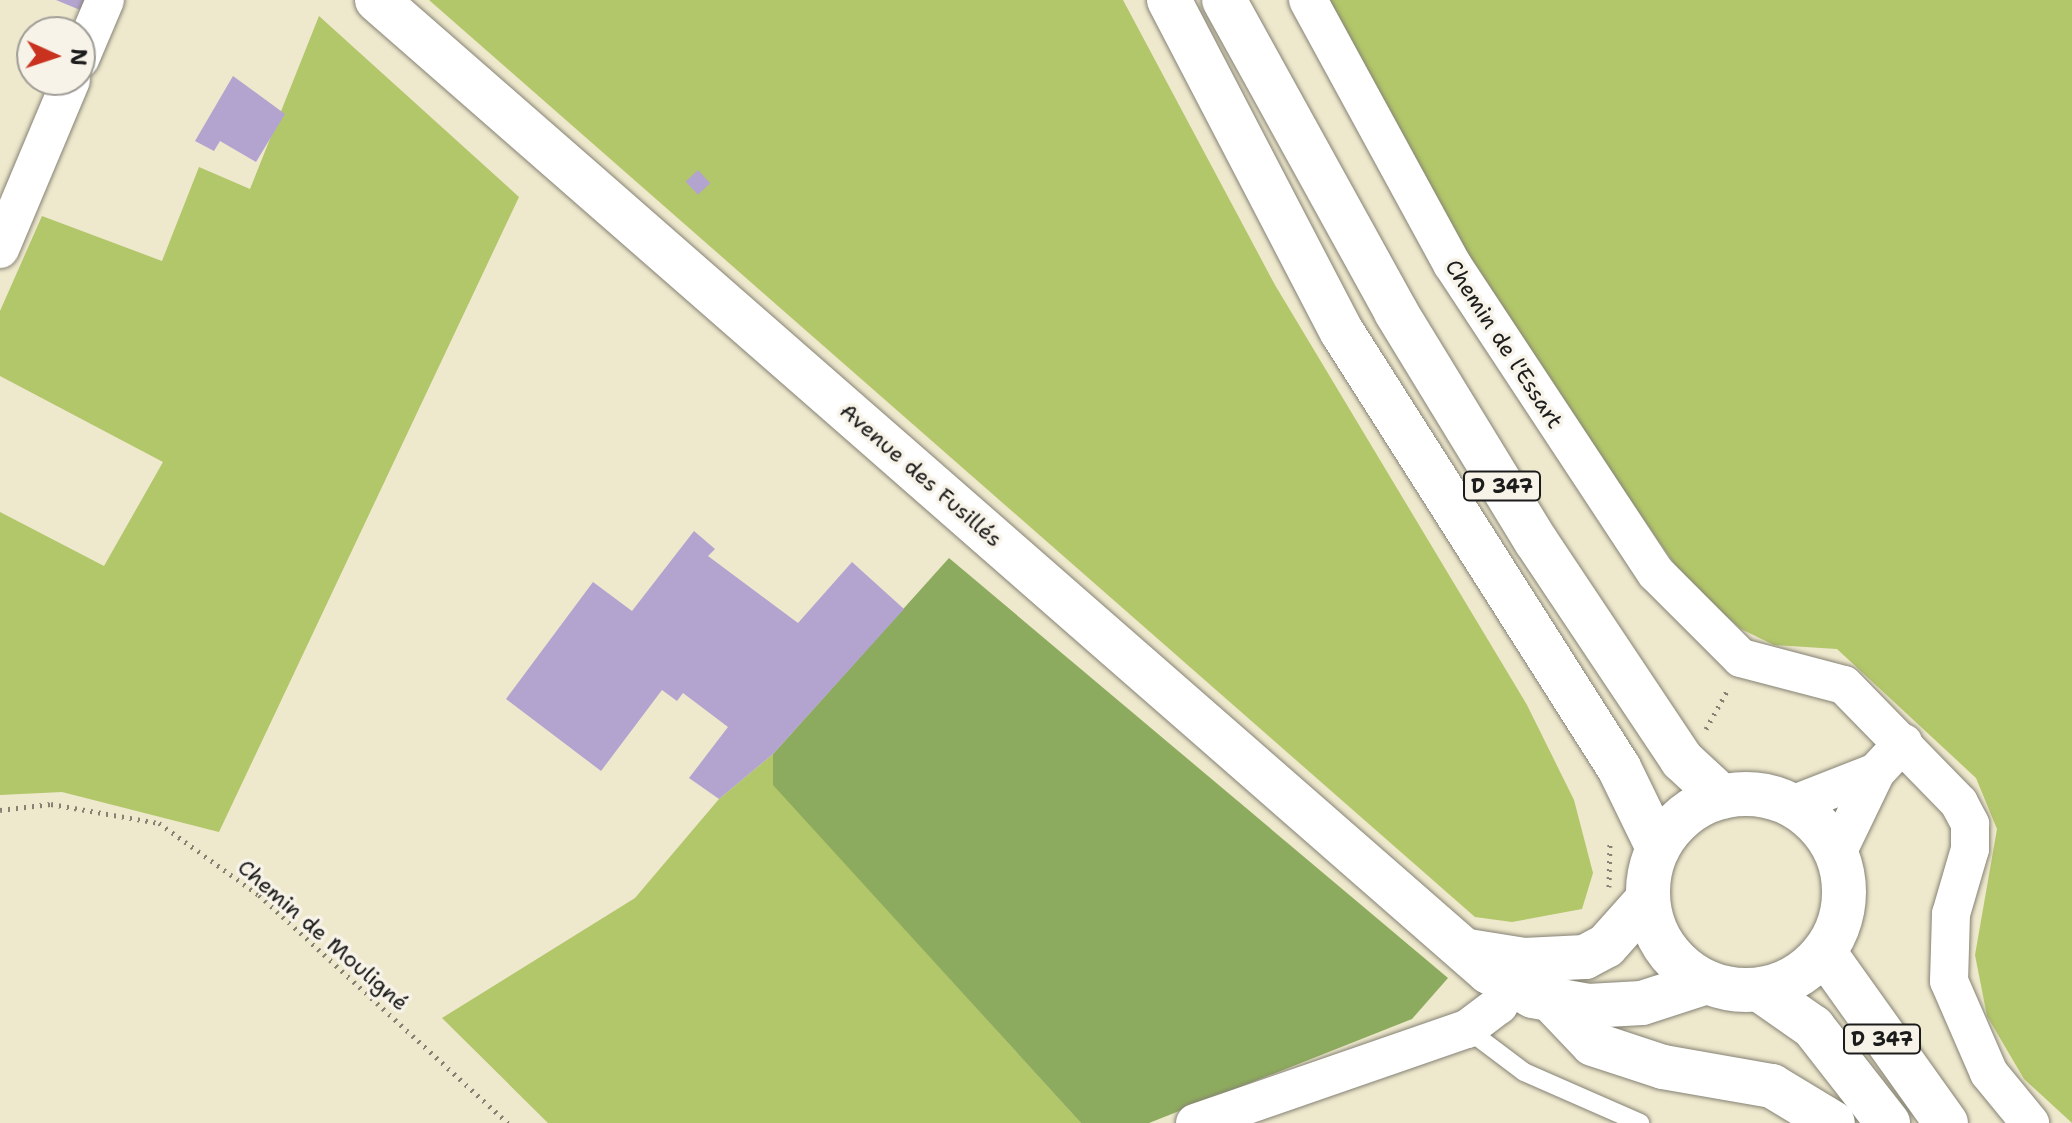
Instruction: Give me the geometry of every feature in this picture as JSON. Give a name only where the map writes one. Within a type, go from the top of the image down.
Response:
[{"type":"main road","name":"Avenue des Fusillés","points":[[377,0],[1466,951],[1518,974]]},
{"type":"main road","name":"D 347","points":[[1169,0],[1342,332],[1626,779],[1658,848]]},
{"type":"main road","name":"D 347","points":[[1224,0],[1381,285],[1536,541],[1682,760],[1722,797]]},
{"type":"main road","points":[[1553,1002],[1615,1006],[1707,982],[1760,990],[1796,976],[1824,952],[1840,921],[1844,887],[1837,853],[1792,805],[1746,794],[1722,797],[1696,807],[1658,848],[1648,899],[1657,934],[1678,963],[1707,982]]},
{"type":"main road","points":[[1518,974],[1585,957],[1606,946],[1648,899]]},
{"type":"main road","name":"D 347","points":[[1824,952],[1946,1123]]},
{"type":"main road","points":[[1518,974],[1553,1002],[1593,1044],[1663,1067],[1772,1086],[1833,1123]]},
{"type":"main road","name":"D 347","points":[[1760,990],[1813,1027],[1888,1123]]},
{"type":"street","points":[[96,21],[105,0]]},
{"type":"street","name":"Chemin de l'Essart","points":[[1308,0],[1452,264],[1623,530],[1741,658],[1844,685],[1903,743]]},
{"type":"street","points":[[0,249],[64,96]]},
{"type":"street","points":[[1837,853],[1876,772],[1903,743],[1970,824],[1947,941],[1949,981],[1989,1073],[2030,1123]]},
{"type":"street","points":[[1792,805],[1876,772]]},
{"type":"street","points":[[1195,1123],[1467,1029],[1518,974]]},
{"type":"lane","points":[[1467,1029],[1524,1072],[1640,1123]]},
{"type":"path","name":"Chemin de Mouligné","points":[[0,810],[51,804],[159,823],[259,895],[508,1123]]},
{"type":"green space","points":[[429,0],[1123,0],[1275,285],[1527,705],[1574,800],[1593,873],[1582,909],[1512,922],[1475,917]]},
{"type":"green space","points":[[1326,0],[2072,0],[2072,1123],[2024,1079],[1987,1016],[1975,955],[1997,829],[1976,778],[1837,649],[1774,645],[1741,629],[1687,582],[1511,328],[1382,112]]},
{"type":"green space","points":[[319,16],[519,197],[219,832],[62,792],[0,795],[0,512],[104,566],[163,462],[0,376],[0,311],[42,216],[162,261],[199,167],[250,189]]},
{"type":"green space","points":[[949,558],[1448,978],[1412,1019],[1149,1123],[1081,1123],[773,785],[773,754]]},
{"type":"green space","points":[[773,754],[774,785],[1081,1123],[548,1123],[442,1018],[635,898],[719,799]]},
{"type":"building","points":[[56,0],[90,0],[85,12]]},
{"type":"building","points":[[233,76],[285,114],[256,162],[220,141],[214,151],[195,141]]},
{"type":"building","points":[[698,170],[710,183],[698,195],[686,182]]},
{"type":"building","points":[[694,531],[715,549],[708,556],[798,623],[852,562],[904,609],[773,754],[719,799],[689,778],[728,727],[683,693],[677,701],[662,690],[601,771],[506,699],[593,582],[632,611]]}]
